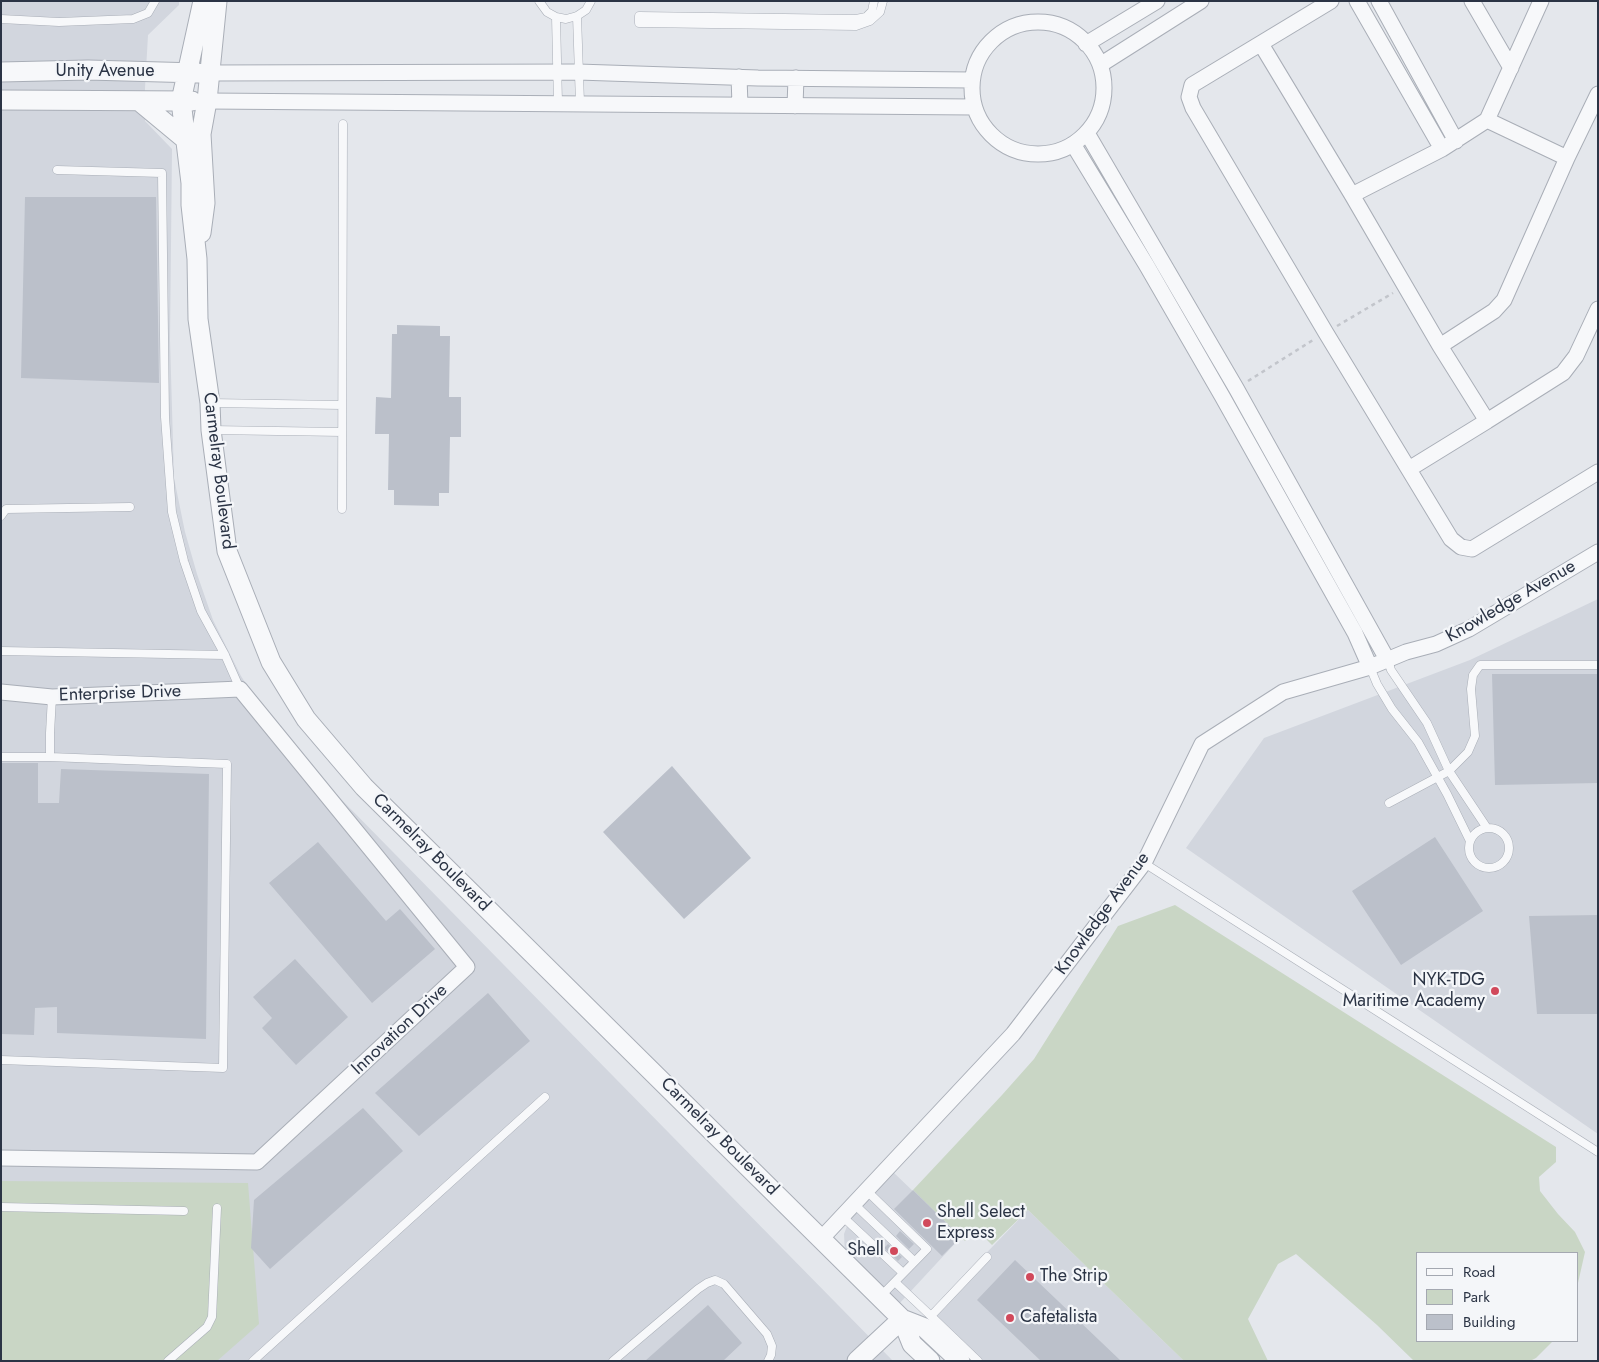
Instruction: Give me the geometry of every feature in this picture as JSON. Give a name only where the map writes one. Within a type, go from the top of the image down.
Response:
[{"type":"street","name":"Carmelray Boulevard","points":[[203,1],[181,101],[191,183],[191,205],[197,259],[198,320],[227,551],[271,662],[306,719],[364,787],[902,1319],[912,1344],[930,1361]]},
{"type":"street","name":"Carmelray Boulevard","points":[[197,259],[205,204],[201,134],[207,100],[217,1]]},
{"type":"street","points":[[1086,44],[1157,1]]},
{"type":"street","points":[[1100,65],[1201,1]]},
{"type":"street","points":[[1331,1],[1192,85],[1188,97],[1193,108],[1451,539],[1461,547],[1472,549],[1598,472]]},
{"type":"street","points":[[1357,1],[1442,149]]},
{"type":"street","points":[[1379,1],[1456,141]]},
{"type":"street","points":[[1472,1],[1511,68]]},
{"type":"street","points":[[1352,195],[1442,149],[1487,120],[1541,1]]},
{"type":"street","points":[[1042,22],[1066,29],[1086,44],[1100,65],[1104,89],[1100,112],[1087,133],[1073,144],[1051,153],[1026,154],[1004,145],[986,129],[974,108],[972,80],[979,56],[995,37],[1017,25],[1042,22]]},
{"type":"street","points":[[1261,44],[1486,421]]},
{"type":"street","name":"Unity Avenue","points":[[1,72],[88,70],[209,73]]},
{"type":"street","points":[[209,73],[578,72],[739,77],[972,80]]},
{"type":"street","points":[[739,77],[740,105]]},
{"type":"street","points":[[796,78],[796,106]]},
{"type":"street","points":[[1440,346],[1494,311],[1504,300],[1567,158],[1598,94]]},
{"type":"street","name":"Unity Avenue","points":[[1,100],[207,100]]},
{"type":"street","points":[[139,100],[186,140]]},
{"type":"street","points":[[207,100],[974,108]]},
{"type":"street","points":[[1487,120],[1567,158]]},
{"type":"street","points":[[1087,133],[1236,388],[1388,661]]},
{"type":"street","points":[[1073,144],[1147,266],[1222,396],[1355,633],[1370,667]]},
{"type":"street","points":[[1409,469],[1563,373],[1576,356],[1598,310]]},
{"type":"street","name":"Knowledge Avenue","points":[[821,1238],[1013,1034],[1144,862],[1202,744],[1283,692],[1388,661],[1406,652],[1436,644],[1469,629],[1598,552]]},
{"type":"street","name":"Enterprise Drive","points":[[1,692],[52,697],[240,689]]},
{"type":"street","name":"Innovation Drive","points":[[1,1158],[257,1162],[466,967],[240,689]]},
{"type":"street","name":"Carmelray Boulevard","points":[[902,1319],[925,1328],[960,1361]]},
{"type":"street","points":[[857,1361],[902,1319]]},
{"type":"lane","points":[[1,19],[59,22],[132,18],[148,13],[155,1]]},
{"type":"lane","points":[[539,1],[547,12],[556,17],[566,19],[577,16],[586,10],[591,1]]},
{"type":"lane","points":[[874,1],[872,11],[866,17],[856,19],[639,16],[639,23],[856,26],[870,21],[880,12],[883,1]]},
{"type":"lane","points":[[577,16],[580,104]]},
{"type":"lane","points":[[556,17],[558,103]]},
{"type":"lane","points":[[342,510],[343,124]]},
{"type":"lane","points":[[57,170],[162,173],[165,417],[172,512],[184,561],[201,611],[225,655],[240,689]]},
{"type":"lane","points":[[210,404],[342,405]]},
{"type":"lane","points":[[211,430],[342,432]]},
{"type":"lane","points":[[1,516],[6,509],[130,507]]},
{"type":"lane","points":[[1,651],[225,655]]},
{"type":"lane","points":[[1388,661],[1391,670],[1427,724],[1449,771],[1487,828]]},
{"type":"lane","points":[[1389,804],[1449,771],[1468,752],[1475,736],[1471,689],[1472,675],[1480,665],[1598,664]]},
{"type":"lane","points":[[1370,667],[1377,684],[1392,709],[1418,742],[1470,842]]},
{"type":"lane","points":[[50,757],[52,697]]},
{"type":"lane","points":[[1,756],[226,764],[222,1068],[1,1060]]},
{"type":"lane","points":[[1487,828],[1500,832],[1508,842],[1507,856],[1498,866],[1492,868],[1485,868],[1473,861],[1469,848],[1476,832],[1487,828]]},
{"type":"lane","points":[[1144,862],[1598,1152]]},
{"type":"lane","points":[[253,1361],[545,1097]]},
{"type":"lane","points":[[866,1190],[926,1249],[880,1297]]},
{"type":"lane","points":[[853,1202],[914,1261]]},
{"type":"lane","points":[[1,1207],[184,1212]]},
{"type":"lane","points":[[168,1361],[207,1326],[212,1317],[217,1208]]},
{"type":"lane","points":[[842,1216],[903,1273]]},
{"type":"lane","points":[[930,1316],[987,1257]]},
{"type":"lane","points":[[613,1361],[698,1289],[716,1280],[724,1284],[767,1334],[772,1346],[768,1361]]},
{"type":"lane","points":[[895,1282],[978,1361]]},
{"type":"shaded area","points":[[1,1],[179,1],[179,5],[148,35],[145,88],[145,121],[172,149],[170,340],[174,478],[185,532],[213,620],[241,676],[280,737],[893,1361],[1,1361]]},
{"type":"shaded area","name":"NYK-TDG Maritime Academy","points":[[1598,599],[1598,1134],[1186,848],[1264,738],[1470,660]]},
{"type":"shaded area","points":[[893,1172],[961,1237],[898,1305],[845,1254],[844,1234],[849,1221]]},
{"type":"shaded area","name":"The Strip","points":[[1028,1210],[1184,1361],[983,1361],[931,1310]]},
{"type":"green space","points":[[1175,905],[1556,1147],[1556,1162],[1539,1177],[1540,1191],[1575,1232],[1585,1252],[1579,1279],[1579,1252],[1416,1252],[1416,1342],[1552,1342],[1536,1358],[1530,1361],[1414,1361],[1377,1325],[1296,1254],[1278,1264],[1248,1319],[1268,1361],[1184,1361],[1028,1210],[992,1245],[976,1229],[965,1241],[913,1190],[1034,1059],[1118,926]]},
{"type":"green space","points":[[1,1181],[248,1183],[259,1324],[217,1361],[1,1361]]},
{"type":"building","points":[[25,197],[156,197],[159,383],[21,378]]},
{"type":"building","points":[[397,325],[440,326],[440,336],[450,336],[449,397],[461,397],[461,437],[450,437],[449,493],[439,493],[439,506],[394,505],[394,490],[388,490],[389,434],[375,434],[376,397],[391,398],[392,334],[397,334]]},
{"type":"building","points":[[1492,674],[1598,674],[1598,783],[1495,785]]},
{"type":"building","points":[[1,763],[38,763],[38,803],[59,803],[61,769],[209,774],[206,1039],[57,1033],[57,1007],[35,1008],[34,1035],[1,1034]]},
{"type":"building","points":[[672,766],[751,858],[684,919],[603,832]]},
{"type":"building","points":[[1435,837],[1483,911],[1401,965],[1352,891]]},
{"type":"building","points":[[318,842],[386,921],[400,909],[435,949],[372,1003],[269,883]]},
{"type":"building","points":[[1598,915],[1598,1014],[1537,1014],[1529,916]]},
{"type":"building","points":[[295,959],[348,1017],[296,1065],[262,1028],[272,1018],[253,997]]},
{"type":"building","points":[[488,993],[530,1041],[419,1136],[375,1093]]},
{"type":"building","points":[[363,1108],[403,1151],[270,1269],[251,1248],[254,1200]]},
{"type":"building","name":"Shell Select Express","points":[[913,1190],[961,1237],[942,1256],[894,1209]]},
{"type":"building","points":[[900,1231],[914,1244],[909,1249],[896,1236]]},
{"type":"building","points":[[888,1244],[902,1257],[898,1261],[884,1248]]},
{"type":"building","points":[[1015,1260],[1121,1361],[1041,1361],[977,1300]]},
{"type":"building","points":[[708,1305],[742,1343],[723,1361],[645,1361]]},
{"type":"place","name":"NYK-TDG Maritime Academy","points":[[1495,991]]},
{"type":"place","name":"Shell Select Express","points":[[927,1223]]},
{"type":"place","name":"Shell","points":[[894,1251]]},
{"type":"place","name":"The Strip","points":[[1030,1277]]},
{"type":"place","name":"Cafetalista","points":[[1010,1318]]}]
